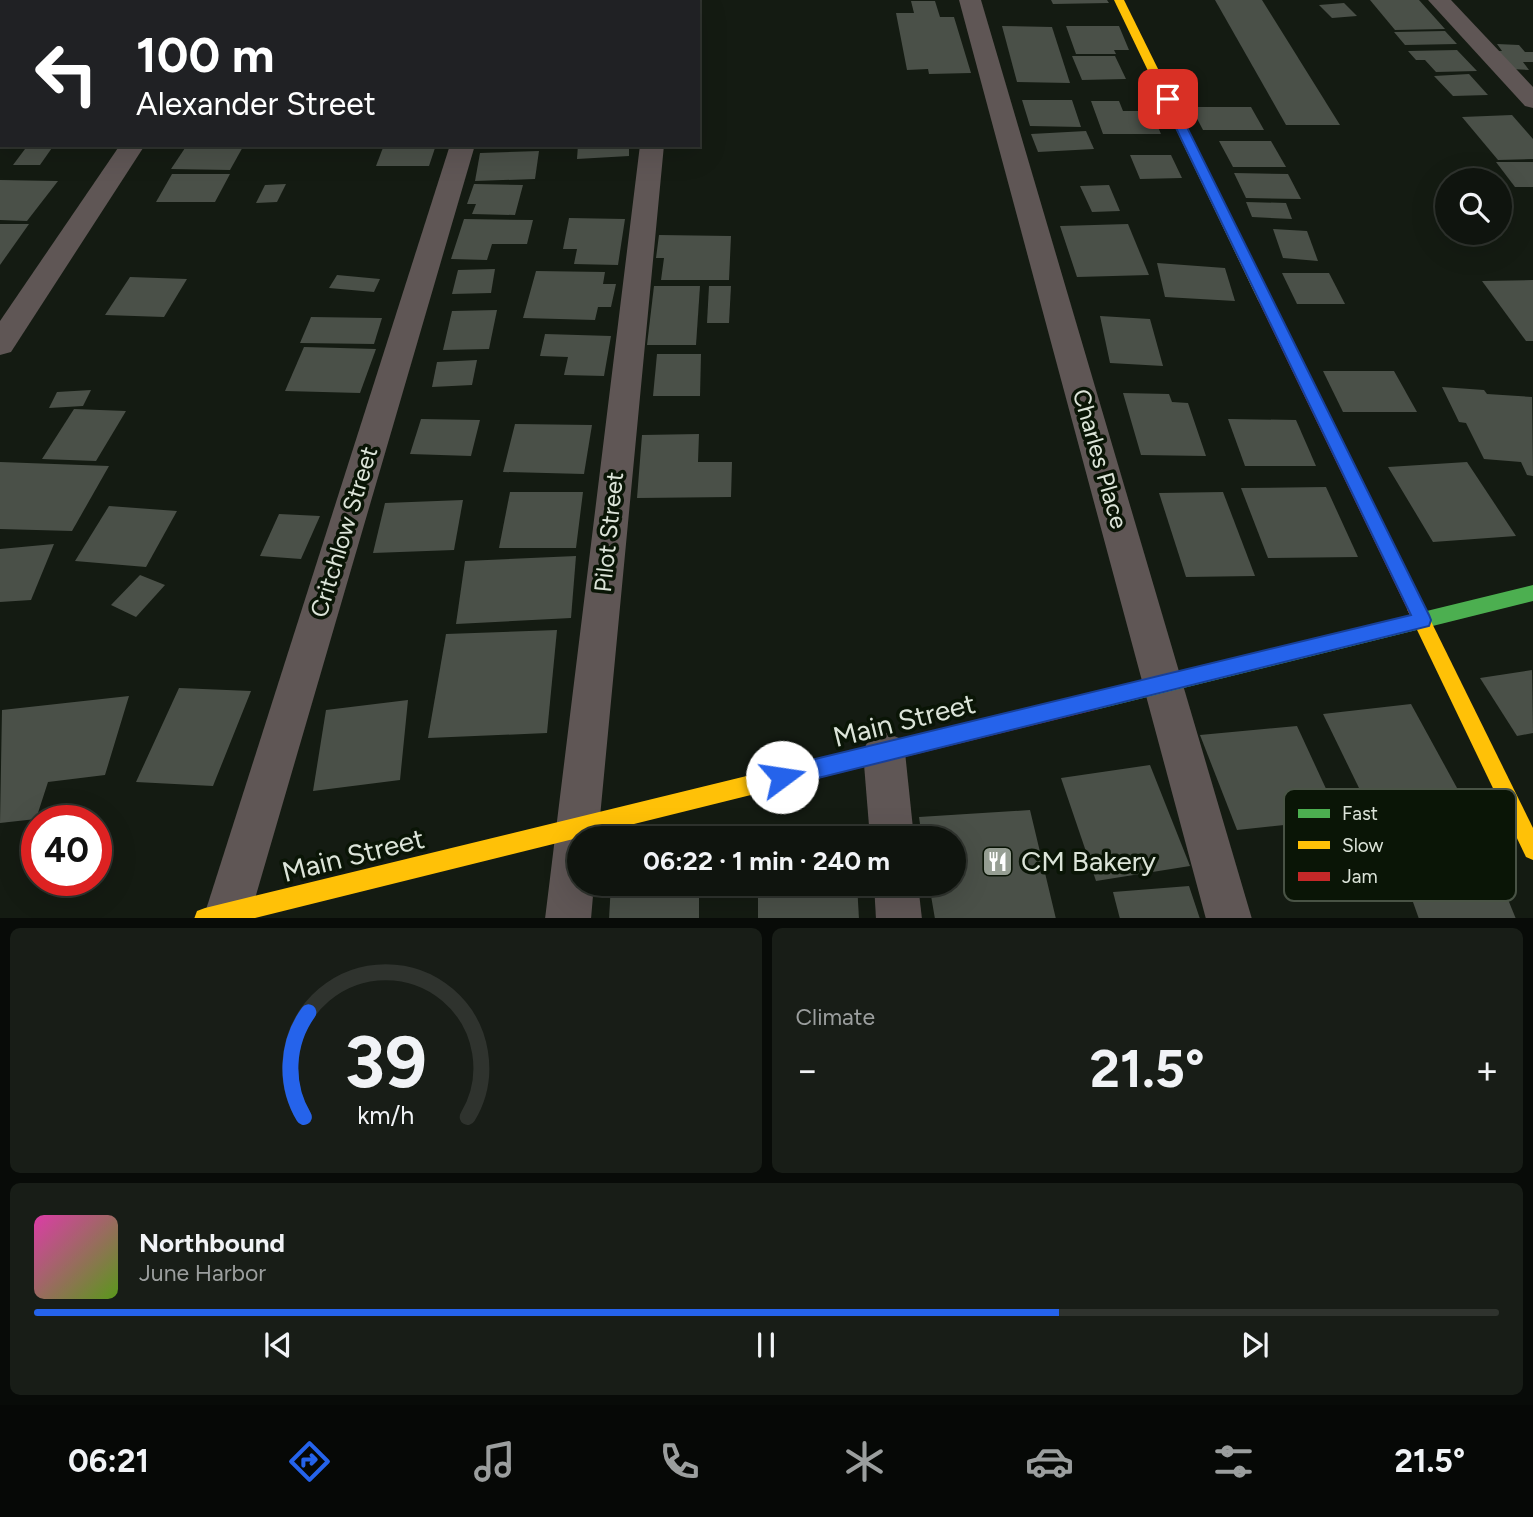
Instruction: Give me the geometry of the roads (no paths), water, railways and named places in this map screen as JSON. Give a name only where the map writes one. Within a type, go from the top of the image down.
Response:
[{"type":"street","name":"Charles Place","points":[[970,0],[1228,918]]},
{"type":"street","points":[[1119,0],[1504,789]]},
{"type":"street","points":[[1439,0],[1533,101]]},
{"type":"street","points":[[0,344],[132,147]]},
{"type":"street","name":"Critchlow Street","points":[[220,917],[462,147]]},
{"type":"street","name":"Pilot Street","points":[[576,826],[652,147]]},
{"type":"street","name":"Main Street","points":[[580,826],[1533,593]]},
{"type":"street","points":[[884,752],[891,826]]},
{"type":"street","points":[[1516,815],[1533,850]]},
{"type":"street","name":"Main Street","points":[[220,917],[567,829]]},
{"type":"street","name":"Pilot Street","points":[[568,918],[570,896]]},
{"type":"street","points":[[897,896],[899,918]]},
{"type":"place","name":"CM Bakery","points":[[998,861]]}]
